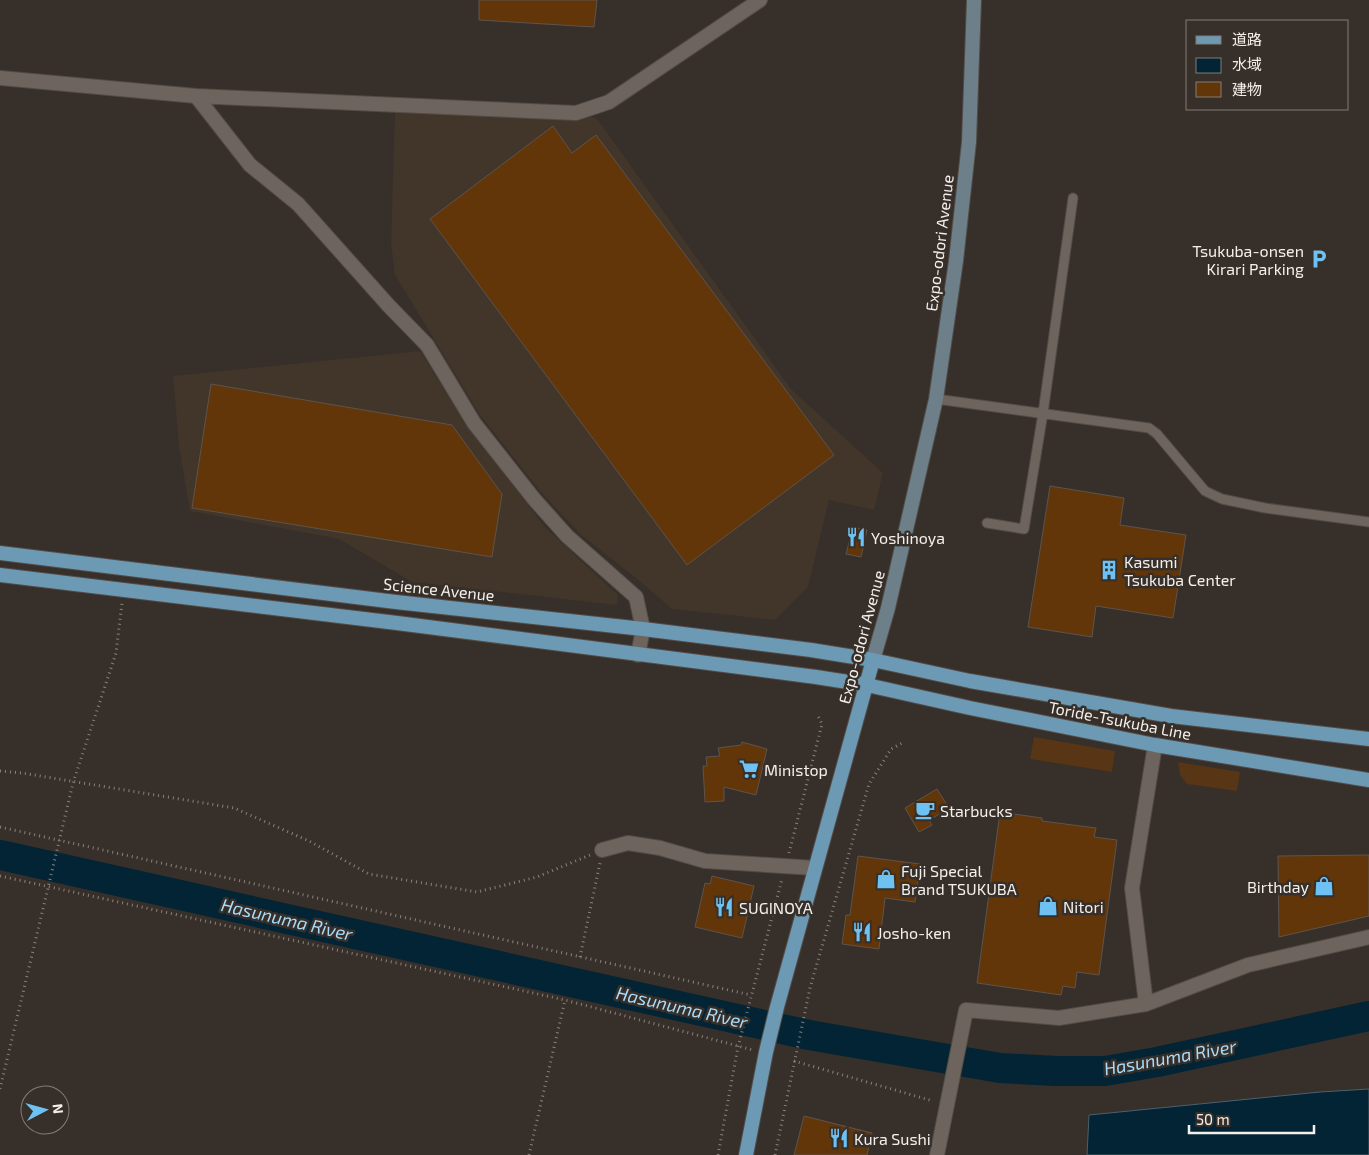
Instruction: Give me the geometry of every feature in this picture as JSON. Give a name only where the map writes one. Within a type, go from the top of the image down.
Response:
[{"type":"main road","name":"Expo-odori Avenue","points":[[746,1155],[777,1007],[888,608],[936,399],[956,261],[969,142],[974,0]]},
{"type":"main road","name":"Science Avenue","points":[[0,553],[396,602],[643,629],[873,660]]},
{"type":"main road","points":[[0,576],[124,589],[867,686]]},
{"type":"main road","name":"Toride-Tsukuba Line","points":[[873,660],[970,681],[1171,716],[1369,739]]},
{"type":"main road","name":"Toride-Tsukuba Line","points":[[867,686],[1155,745],[1369,780]]},
{"type":"street","points":[[0,78],[196,96],[576,113],[609,102],[760,0]]},
{"type":"street","points":[[196,96],[250,165],[298,204],[389,306],[427,344],[474,423],[534,499],[567,536],[636,597],[643,629],[638,655]]},
{"type":"street","points":[[1146,1004],[1132,888],[1155,745]]},
{"type":"street","points":[[602,850],[628,844],[660,848],[705,862],[815,868]]},
{"type":"street","points":[[937,1155],[966,1010],[1059,1018],[1146,1004],[1248,965],[1369,938]]},
{"type":"lane","points":[[987,523],[1024,529],[1043,413],[1073,198]]},
{"type":"lane","points":[[936,399],[1149,428],[1157,434],[1205,491],[1222,499],[1265,508],[1369,522]]},
{"type":"path","points":[[0,1089],[74,783],[116,653],[124,589]]},
{"type":"path","points":[[774,1155],[805,1009],[869,784],[891,749],[904,742]]},
{"type":"path","points":[[0,771],[234,808],[309,841],[369,874],[477,892],[536,877],[602,850]]},
{"type":"path","points":[[0,828],[751,996],[738,1046],[718,1155]]},
{"type":"path","points":[[580,957],[602,850]]},
{"type":"path","points":[[0,876],[564,1000],[738,1046],[767,1048]]},
{"type":"path","points":[[530,1155],[564,1000]]},
{"type":"path","points":[[794,1062],[937,1102]]},
{"type":"shaded area","points":[[395,112],[590,116],[598,120],[791,389],[883,473],[874,510],[829,500],[808,587],[775,620],[672,609],[580,534],[540,491],[480,415],[395,275],[391,243]]},
{"type":"shaded area","points":[[420,351],[464,422],[545,527],[618,595],[617,605],[412,582],[339,539],[190,511],[179,447],[173,376]]},
{"type":"shaded area","points":[[1034,737],[1115,751],[1112,772],[1030,759]]},
{"type":"shaded area","points":[[1178,762],[1240,772],[1237,791],[1187,784],[1180,775]]},
{"type":"water","points":[[1369,1089],[1369,1155],[1087,1155],[1089,1115],[1320,1092]]},
{"type":"building","points":[[479,0],[597,0],[594,27],[479,20]]},
{"type":"building","points":[[553,126],[572,153],[596,135],[834,455],[687,565],[430,219]]},
{"type":"building","points":[[211,384],[452,425],[502,494],[492,557],[192,508]]},
{"type":"building","name":"Kasumi Tsukuba Center","points":[[1050,486],[1124,498],[1120,525],[1186,535],[1173,618],[1096,606],[1092,637],[1028,627]]},
{"type":"building","name":"Yoshinoya","points":[[853,527],[867,530],[861,557],[846,554]]},
{"type":"building","points":[[742,742],[767,749],[756,795],[724,787],[724,801],[705,802],[703,766],[707,766],[706,757],[720,756],[718,748],[741,745]]},
{"type":"building","name":"Starbucks","points":[[937,789],[947,805],[943,807],[945,811],[929,820],[932,825],[919,832],[905,808]]},
{"type":"building","name":"Nitori","points":[[1000,812],[1042,818],[1042,821],[1096,828],[1094,837],[1117,840],[1099,975],[1077,972],[1075,988],[1063,986],[1061,995],[977,983]]},
{"type":"building","name":"Birthday","points":[[1369,855],[1369,916],[1279,937],[1278,856]]},
{"type":"building","points":[[858,856],[920,864],[915,902],[885,898],[879,949],[842,944],[846,915],[850,915]]},
{"type":"building","name":"SUGINOYA","points":[[712,876],[754,886],[742,938],[695,927],[705,883],[710,884]]},
{"type":"building","name":"Kura Sushi","points":[[804,1116],[872,1133],[867,1155],[794,1155]]},
{"type":"waterway","name":"Hasunuma River","points":[[0,855],[809,1035],[1000,1068],[1105,1071],[1157,1062],[1369,1016]]},
{"type":"place","name":"Tsukuba-onsen Kirari Parking","points":[[1319,259]]},
{"type":"place","name":"Yoshinoya","points":[[856,537]]},
{"type":"place","name":"Kasumi Tsukuba Center","points":[[1109,570]]},
{"type":"place","name":"Ministop","points":[[749,769]]},
{"type":"place","name":"Starbucks","points":[[925,810]]},
{"type":"place","name":"Fuji Special Brand TSUKUBA","points":[[886,879]]},
{"type":"place","name":"Birthday","points":[[1324,886]]},
{"type":"place","name":"Nitori","points":[[1048,906]]},
{"type":"place","name":"SUGINOYA","points":[[724,907]]},
{"type":"place","name":"Josho-ken","points":[[862,932]]},
{"type":"place","name":"Kura Sushi","points":[[839,1138]]}]
